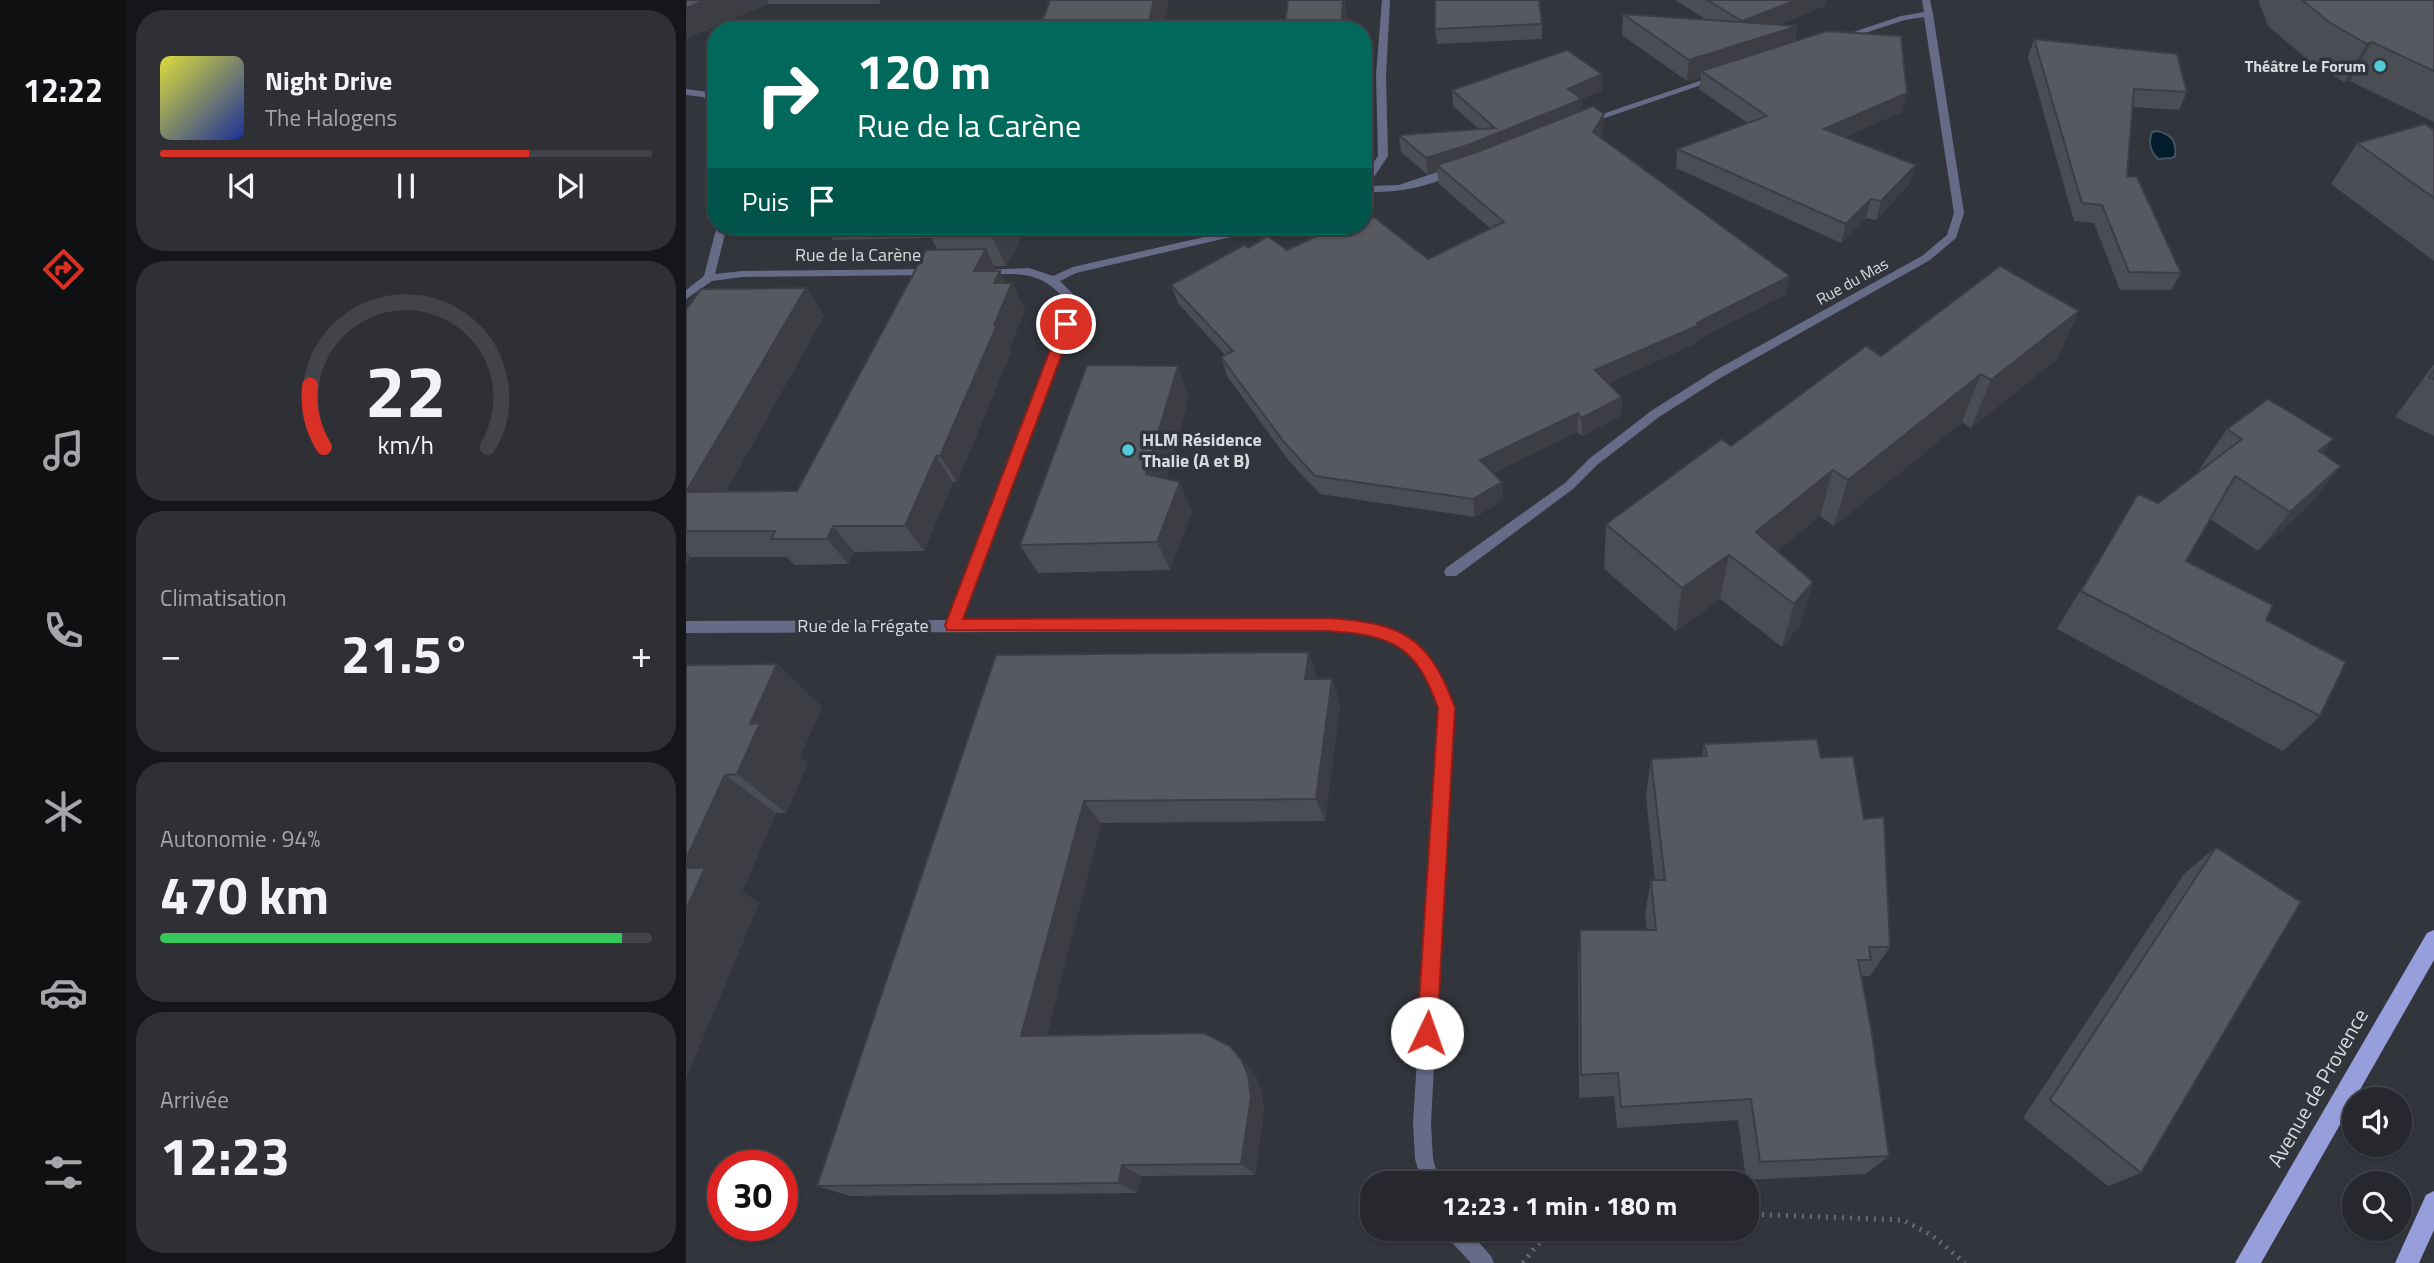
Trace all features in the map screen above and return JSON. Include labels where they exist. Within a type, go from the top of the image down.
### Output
[{"type":"main road","name":"Avenue de Provence","points":[[2247,1263],[2434,940]]},
{"type":"main road","points":[[2407,1263],[2434,1203]]},
{"type":"street","points":[[1372,176],[1383,156],[1381,75],[1386,0]]},
{"type":"street","name":"Rue du Mas","points":[[1451,572],[1569,486],[1593,462],[1655,414],[1718,374],[1926,258],[1952,236],[1959,213],[1926,0]]},
{"type":"street","points":[[1825,43],[1904,18],[1929,14]]},
{"type":"street","points":[[1577,124],[1734,73]]},
{"type":"street","points":[[686,92],[707,95]]},
{"type":"street","points":[[1372,189],[1378,191],[1414,185],[1464,166]]},
{"type":"street","points":[[686,295],[709,278],[720,235]]},
{"type":"street","points":[[1055,279],[1073,270],[1228,235]]},
{"type":"street","points":[[953,625],[1066,324],[1068,295],[1055,279],[1037,271],[970,272]]},
{"type":"street","name":"Rue de la Carène","points":[[709,278],[742,274],[943,272]]},
{"type":"street","name":"Rue de la Frégate","points":[[686,627],[1293,624],[1368,627],[1390,634],[1424,659],[1437,681],[1446,708],[1422,1123],[1424,1159],[1428,1171]]},
{"type":"street","points":[[1464,1241],[1484,1263]]},
{"type":"path","points":[[1759,1214],[1903,1220],[1933,1236],[1965,1263]]},
{"type":"path","points":[[1523,1263],[1542,1241]]},
{"type":"water","points":[[2152,132],[2166,134],[2174,142],[2175,156],[2172,158],[2158,159],[2153,153],[2150,147],[2151,136]]},
{"type":"building","points":[[686,0],[705,0],[686,8]]},
{"type":"building","points":[[1050,0],[1154,0],[1149,21],[1042,21]]},
{"type":"building","points":[[1288,0],[1343,0],[1342,21],[1285,21]]},
{"type":"building","points":[[1435,0],[1539,0],[1542,24],[1435,29]]},
{"type":"building","points":[[1707,0],[1797,0],[1742,21]]},
{"type":"building","points":[[2302,0],[2434,0],[2434,71],[2372,42],[2367,44],[2329,22]]},
{"type":"building","points":[[1623,14],[1798,26],[1689,60]]},
{"type":"building","points":[[1827,31],[1901,36],[1907,93],[1824,129],[1916,165],[1881,201],[1871,199],[1846,224],[1677,149],[1767,116],[1701,71]]},
{"type":"building","points":[[2034,39],[2177,54],[2187,92],[2134,89],[2127,176],[2137,177],[2181,273],[2129,272],[2102,205],[2082,203]]},
{"type":"building","points":[[1567,50],[1602,74],[1568,89],[1582,99],[1471,144],[1426,158],[1399,135],[1495,128],[1452,90]]},
{"type":"building","points":[[1593,106],[1604,114],[1593,132],[1790,276],[1697,323],[1699,325],[1595,370],[1622,397],[1582,418],[1578,413],[1480,460],[1502,482],[1473,499],[1315,476],[1284,442],[1221,357],[1233,351],[1171,285],[1244,245],[1248,248],[1268,236],[1287,250],[1320,235],[1372,235],[1374,217],[1428,259],[1504,222],[1437,165]]},
{"type":"building","points":[[2425,124],[2434,130],[2434,198],[2357,143]]},
{"type":"building","points":[[986,249],[974,271],[1000,271],[994,283],[1012,283],[994,325],[997,325],[940,456],[936,456],[905,526],[833,526],[827,539],[771,539],[775,531],[686,531],[686,492],[797,491],[926,250]]},
{"type":"building","points":[[2000,266],[2079,311],[1991,380],[1981,374],[1848,480],[1833,470],[1756,532],[1813,582],[1794,604],[1729,555],[1682,588],[1606,524],[1722,439],[1731,446],[1866,346],[1881,356]]},
{"type":"building","points":[[806,288],[686,492],[686,310],[701,289]]},
{"type":"building","name":"HLM Résidence Thalie (A et B)","points":[[1087,365],[1178,366],[1146,474],[1180,482],[1157,542],[1020,545]]},
{"type":"building","points":[[2268,399],[2334,439],[2319,451],[2341,466],[2290,512],[2235,476],[2186,561],[2273,605],[2266,620],[2346,662],[2320,716],[2081,591],[2138,494],[2158,503],[2242,439],[2227,429]]},
{"type":"building","points":[[1309,652],[1305,679],[1332,679],[1316,799],[1084,801],[1021,1036],[1204,1033],[1230,1046],[1242,1061],[1248,1075],[1251,1097],[1241,1164],[1122,1165],[1119,1183],[817,1186],[996,655]]},
{"type":"building","points":[[777,664],[750,724],[760,723],[737,774],[725,775],[686,859],[686,665]]},
{"type":"building","points":[[1817,739],[1821,758],[1853,756],[1864,819],[1884,817],[1890,947],[1869,947],[1871,960],[1858,960],[1871,1027],[1889,1156],[1760,1162],[1751,1099],[1621,1107],[1618,1073],[1581,1075],[1580,930],[1656,930],[1651,880],[1665,880],[1651,759],[1707,756],[1704,744]]},
{"type":"building","points":[[2216,847],[2301,902],[2141,1173],[2050,1100]]},
{"type":"building","points":[[686,868],[705,868],[686,910]]},
{"type":"place","name":"Théâtre Le Forum","points":[[2380,66]]},
{"type":"place","name":"HLM Résidence Thalie (A et B)","points":[[1128,450]]},
{"type":"route","points":[[1066,324],[953,625],[1368,627],[1390,634],[1424,659],[1437,681],[1446,708],[1427,1033]]}]
